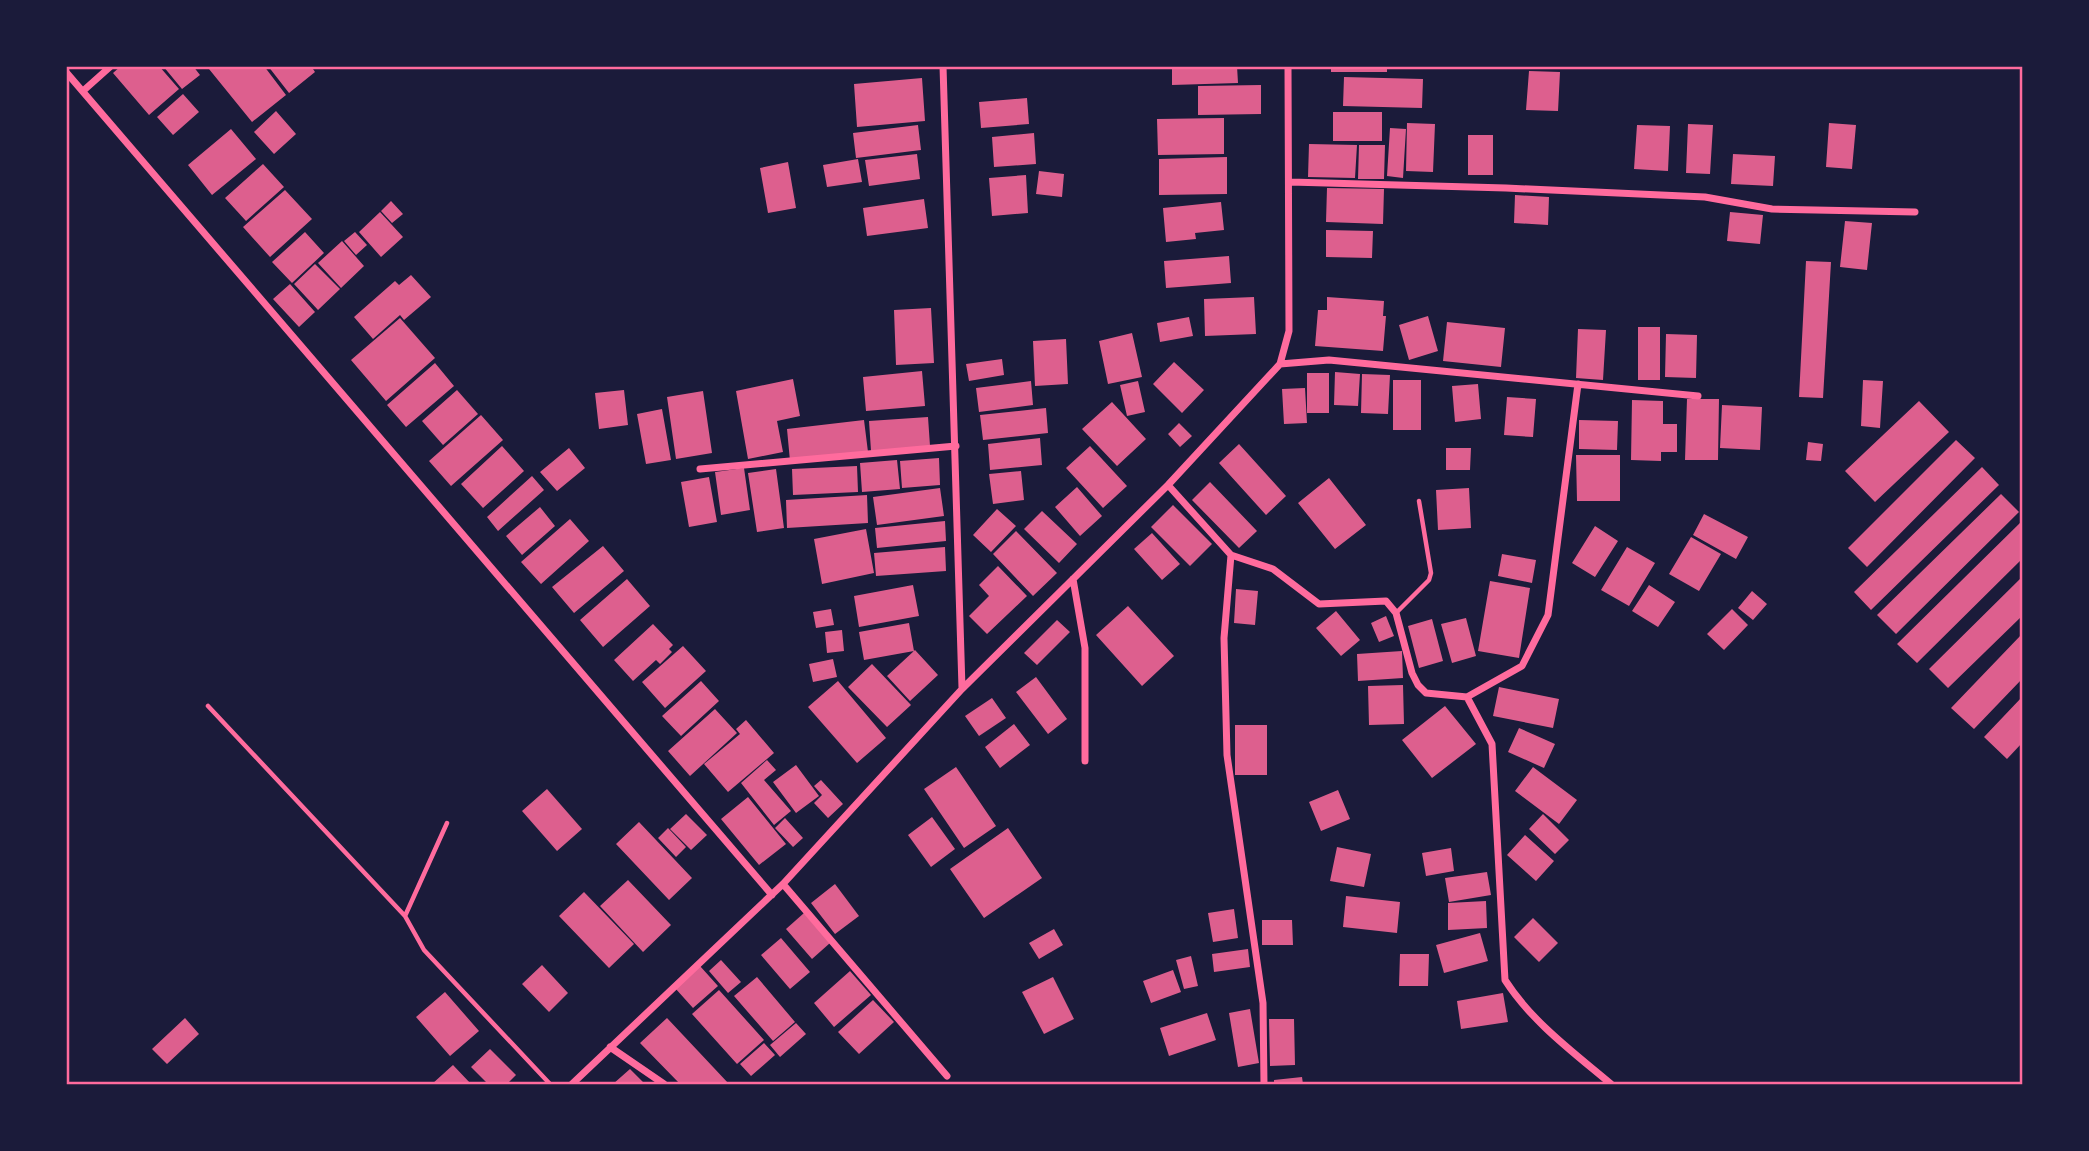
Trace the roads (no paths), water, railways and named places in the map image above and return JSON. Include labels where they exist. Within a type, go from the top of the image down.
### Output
[{"type":"street","points":[[83,91],[111,66]]},
{"type":"street","points":[[943,66],[962,689]]},
{"type":"street","points":[[572,1084],[783,884],[962,689],[1168,485],[1280,364],[1289,331],[1288,66]]},
{"type":"street","points":[[66,72],[772,895]]},
{"type":"street","points":[[1290,182],[1493,187],[1705,197],[1772,209],[1915,212]]},
{"type":"street","points":[[1280,364],[1329,360],[1698,396]]},
{"type":"street","points":[[1168,485],[1231,555],[1273,569],[1318,604],[1386,601],[1396,613],[1412,673],[1418,685],[1426,693],[1467,697],[1522,666],[1548,615],[1578,384]]},
{"type":"street","points":[[700,469],[956,446]]},
{"type":"street","points":[[1231,555],[1224,638],[1227,755],[1264,1003],[1264,1084]]},
{"type":"street","points":[[1073,579],[1085,648],[1085,761]]},
{"type":"street","points":[[1467,697],[1492,744],[1505,981],[1519,1003],[1611,1084]]},
{"type":"street","points":[[783,884],[947,1076]]},
{"type":"street","points":[[610,1047],[664,1084]]},
{"type":"lane","points":[[1396,613],[1429,580],[1432,573],[1419,501]]},
{"type":"lane","points":[[208,706],[405,916],[424,950],[550,1084]]},
{"type":"lane","points":[[405,916],[447,823]]}]
